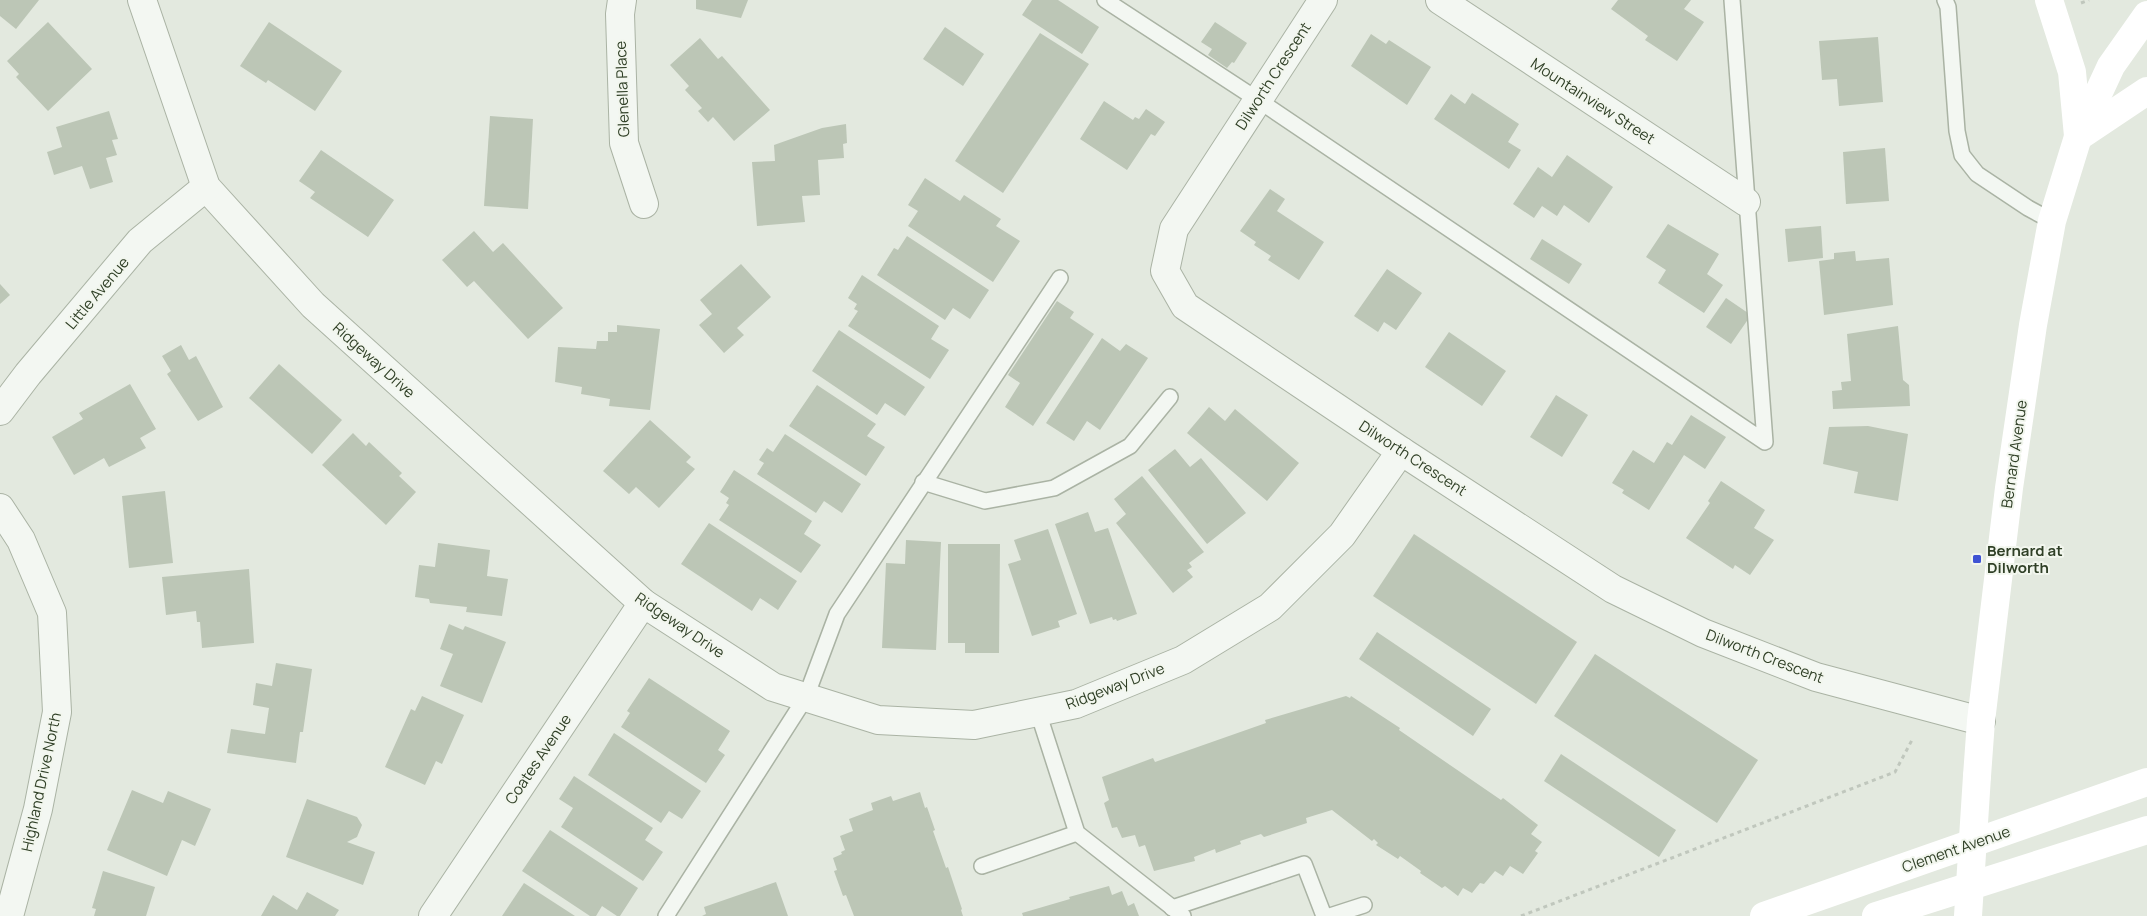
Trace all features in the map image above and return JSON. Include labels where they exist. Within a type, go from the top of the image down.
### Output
[{"type":"main road","points":[[2049,0],[2072,72],[2078,137],[2147,91]]},
{"type":"main road","name":"Bernard Avenue","points":[[1968,916],[1981,721],[2009,488],[2033,325],[2052,221],[2078,137],[2111,66],[2147,15]]},
{"type":"main road","name":"Clement Avenue","points":[[1764,916],[2147,782]]},
{"type":"main road","points":[[1876,916],[2147,830]]},
{"type":"street","name":"Ridgeway Drive","points":[[142,0],[206,187],[313,305],[643,603],[773,687],[878,720],[974,725],[1076,704],[1183,660],[1270,607],[1342,535],[1401,451]]},
{"type":"street","name":"Glenella Place","points":[[622,0],[620,14],[624,143],[644,204]]},
{"type":"street","name":"Dilworth Crescent","points":[[1323,0],[1174,229],[1164,271],[1185,306],[1401,451],[1613,589],[1703,633],[1816,677],[1981,721]]},
{"type":"street","name":"Mountainview Street","points":[[1440,0],[1746,202]]},
{"type":"street","name":"Little Avenue","points":[[0,411],[28,374],[140,241],[206,187]]},
{"type":"street","name":"Highland Drive North","points":[[0,508],[21,540],[52,612],[57,712],[38,809],[9,916]]},
{"type":"street","name":"Coates Avenue","points":[[433,916],[643,603]]},
{"type":"lane","points":[[1105,0],[1258,100],[1765,442],[1732,0]]},
{"type":"lane","points":[[1945,0],[1948,7],[1957,131],[1962,155],[1977,174],[2028,208],[2052,221]]},
{"type":"lane","points":[[666,916],[806,697],[837,614],[1060,278]]},
{"type":"lane","points":[[923,482],[985,501],[1054,488],[1130,446],[1170,397]]},
{"type":"lane","points":[[1038,712],[1077,833],[1177,912],[1304,864],[1324,916]]},
{"type":"lane","points":[[982,866],[1077,833]]},
{"type":"lane","points":[[1330,916],[1364,905]]},
{"type":"path","points":[[1521,916],[1895,772],[1912,740]]},
{"type":"building","points":[[0,0],[39,0],[16,29],[0,16]]},
{"type":"building","points":[[696,0],[748,0],[741,18],[696,9]]},
{"type":"building","points":[[1032,0],[1058,0],[1099,27],[1082,54],[1022,15]]},
{"type":"building","points":[[1618,0],[1691,0],[1684,9],[1704,22],[1677,61],[1645,40],[1648,36],[1611,9]]},
{"type":"building","points":[[48,22],[92,69],[48,111],[16,77],[19,74],[7,61]]},
{"type":"building","points":[[269,22],[342,71],[315,111],[268,80],[266,83],[240,66]]},
{"type":"building","points":[[1215,22],[1247,43],[1234,63],[1232,62],[1227,68],[1208,55],[1212,49],[1201,42]]},
{"type":"building","points":[[945,27],[984,54],[963,86],[923,59]]},
{"type":"building","points":[[1040,33],[1089,64],[1003,193],[955,161]]},
{"type":"building","points":[[1371,34],[1386,44],[1389,40],[1431,67],[1407,105],[1351,66]]},
{"type":"building","points":[[1878,37],[1883,102],[1839,106],[1837,79],[1822,80],[1819,41]]},
{"type":"building","points":[[700,38],[718,59],[722,56],[770,110],[734,141],[713,117],[708,122],[698,111],[702,108],[685,90],[689,86],[670,65]]},
{"type":"building","points":[[1472,93],[1519,124],[1508,142],[1521,150],[1509,169],[1434,119],[1451,94],[1465,104]]},
{"type":"building","points":[[1104,101],[1133,120],[1135,117],[1139,119],[1146,109],[1165,122],[1155,136],[1151,134],[1127,170],[1080,139]]},
{"type":"building","points":[[109,111],[118,139],[112,140],[117,155],[106,158],[113,182],[90,189],[82,166],[54,175],[47,152],[62,147],[56,127]]},
{"type":"building","points":[[490,116],[533,119],[528,209],[484,206]]},
{"type":"building","points":[[846,124],[847,143],[843,144],[844,158],[818,160],[820,195],[802,196],[805,222],[757,226],[752,162],[775,161],[774,145],[822,128]]},
{"type":"building","points":[[1885,148],[1889,201],[1846,204],[1843,152]]},
{"type":"building","points":[[321,150],[394,200],[368,237],[310,198],[315,192],[299,181]]},
{"type":"building","points":[[1567,155],[1613,187],[1589,223],[1564,205],[1557,216],[1542,206],[1534,218],[1513,204],[1538,167],[1552,177]]},
{"type":"building","points":[[925,178],[960,201],[964,195],[1001,219],[996,226],[1020,241],[993,282],[908,226],[918,211],[908,205]]},
{"type":"building","points":[[1270,189],[1285,199],[1277,211],[1324,242],[1299,280],[1268,260],[1271,256],[1254,245],[1256,242],[1240,231]]},
{"type":"building","points":[[1668,224],[1719,254],[1707,274],[1723,285],[1704,313],[1658,283],[1666,270],[1646,257]]},
{"type":"building","points":[[1821,226],[1823,258],[1788,262],[1785,229]]},
{"type":"building","points":[[474,231],[493,252],[503,243],[563,308],[528,339],[474,281],[467,287],[442,260]]},
{"type":"building","points":[[907,236],[989,290],[970,319],[953,308],[945,320],[877,275],[894,248],[898,250]]},
{"type":"building","points":[[1542,239],[1582,264],[1569,284],[1530,259]]},
{"type":"building","points":[[1855,251],[1856,261],[1889,258],[1893,305],[1824,315],[1819,261],[1834,259],[1834,253]]},
{"type":"building","points":[[741,264],[771,297],[737,328],[744,335],[724,353],[699,325],[712,314],[700,300]]},
{"type":"building","points":[[1387,269],[1422,293],[1396,330],[1384,322],[1378,332],[1354,316]]},
{"type":"building","points":[[862,275],[939,326],[931,339],[949,350],[930,379],[848,326],[858,311],[854,309],[857,304],[848,298]]},
{"type":"building","points":[[0,284],[10,295],[0,304]]},
{"type":"building","points":[[1726,298],[1751,315],[1731,344],[1706,327]]},
{"type":"building","points":[[1057,301],[1074,312],[1070,318],[1094,334],[1033,426],[1005,407],[1020,383],[1008,375]]},
{"type":"building","points":[[617,325],[660,329],[650,410],[609,406],[610,399],[581,394],[582,387],[555,382],[558,347],[596,349],[597,341],[608,341],[608,332],[617,332]]},
{"type":"building","points":[[1898,326],[1903,380],[1909,385],[1910,406],[1833,409],[1832,391],[1842,390],[1841,382],[1851,381],[1847,334]]},
{"type":"building","points":[[839,330],[925,387],[905,416],[885,403],[877,415],[812,371]]},
{"type":"building","points":[[1449,332],[1506,371],[1482,406],[1425,367]]},
{"type":"building","points":[[1102,338],[1120,351],[1126,344],[1148,358],[1100,430],[1087,421],[1074,441],[1046,423]]},
{"type":"building","points":[[181,345],[189,360],[196,356],[223,407],[198,421],[167,374],[171,371],[162,356]]},
{"type":"building","points":[[279,364],[342,420],[312,454],[249,398]]},
{"type":"building","points":[[130,384],[156,429],[140,438],[146,448],[109,467],[104,458],[74,475],[52,437],[83,419],[79,413]]},
{"type":"building","points":[[817,385],[876,424],[867,436],[885,447],[866,476],[789,426]]},
{"type":"building","points":[[1556,395],[1588,415],[1562,457],[1530,437]]},
{"type":"building","points":[[1209,407],[1225,421],[1235,409],[1299,463],[1267,501],[1187,433]]},
{"type":"building","points":[[1691,415],[1726,437],[1705,469],[1684,455],[1649,510],[1622,493],[1624,490],[1612,483],[1633,450],[1654,463],[1667,442],[1672,445]]},
{"type":"building","points":[[650,420],[691,457],[686,462],[695,469],[659,508],[636,487],[629,494],[603,471]]},
{"type":"building","points":[[1868,426],[1908,434],[1898,501],[1854,493],[1858,472],[1823,464],[1829,427]]},
{"type":"building","points":[[353,433],[366,446],[369,442],[402,473],[399,476],[416,492],[386,525],[322,465]]},
{"type":"building","points":[[785,434],[861,484],[842,513],[824,501],[816,513],[757,474],[764,463],[759,460],[767,448],[773,452]]},
{"type":"building","points":[[1175,449],[1190,467],[1201,458],[1246,513],[1207,544],[1148,470]]},
{"type":"building","points":[[734,470],[812,521],[804,534],[821,545],[801,573],[719,520],[729,505],[726,503],[729,498],[720,492]]},
{"type":"building","points":[[1142,476],[1204,552],[1189,563],[1192,567],[1187,570],[1193,577],[1173,593],[1116,523],[1126,514],[1114,499]]},
{"type":"building","points":[[1721,481],[1765,510],[1754,528],[1774,540],[1750,575],[1735,565],[1733,569],[1686,538],[1710,503],[1708,501]]},
{"type":"building","points":[[165,491],[173,563],[129,568],[122,496]]},
{"type":"building","points":[[1088,512],[1095,532],[1108,528],[1137,614],[1117,621],[1116,619],[1113,620],[1112,617],[1090,624],[1055,524]]},
{"type":"building","points":[[709,523],[797,581],[778,610],[760,598],[752,611],[681,564]]},
{"type":"building","points":[[1048,529],[1077,614],[1058,621],[1060,627],[1032,636],[1008,564],[1021,560],[1014,540]]},
{"type":"building","points":[[1414,534],[1577,642],[1536,704],[1373,596]]},
{"type":"building","points":[[906,540],[941,542],[936,650],[882,648],[886,563],[905,564]]},
{"type":"building","points":[[438,543],[490,550],[487,576],[508,579],[502,616],[466,612],[467,607],[430,603],[429,599],[415,597],[419,565],[435,567]]},
{"type":"building","points":[[948,544],[1000,544],[999,653],[965,653],[965,643],[948,643]]},
{"type":"building","points":[[249,569],[254,643],[202,648],[200,622],[197,622],[196,611],[166,615],[162,577]]},
{"type":"building","points":[[449,624],[463,630],[465,626],[506,642],[482,703],[440,686],[453,654],[440,649]]},
{"type":"building","points":[[1377,632],[1491,709],[1473,736],[1359,659]]},
{"type":"building","points":[[1595,654],[1758,760],[1717,823],[1554,716]]},
{"type":"building","points":[[276,663],[312,669],[303,732],[300,732],[296,763],[227,753],[231,729],[265,734],[269,708],[253,705],[256,683],[272,686]]},
{"type":"building","points":[[649,678],[730,731],[718,750],[725,755],[706,783],[621,727],[630,713],[627,711]]},
{"type":"building","points":[[422,696],[464,715],[442,764],[436,761],[425,785],[385,767],[411,709],[415,711]]},
{"type":"building","points":[[1346,696],[1350,698],[1351,696],[1400,728],[1399,730],[1501,800],[1503,798],[1538,825],[1531,834],[1542,842],[1535,851],[1538,853],[1523,874],[1510,866],[1503,876],[1495,871],[1484,884],[1480,883],[1472,893],[1463,888],[1458,896],[1445,886],[1442,888],[1420,873],[1421,871],[1400,856],[1398,859],[1376,845],[1378,843],[1374,839],[1372,841],[1332,810],[1306,818],[1307,823],[1264,837],[1261,834],[1240,841],[1241,844],[1216,853],[1215,849],[1194,857],[1195,861],[1154,871],[1145,845],[1139,847],[1135,835],[1122,838],[1117,827],[1112,828],[1104,803],[1109,800],[1102,777],[1153,758],[1155,762],[1266,723],[1265,720]]},
{"type":"building","points":[[614,733],[701,791],[682,819],[669,811],[661,823],[588,775]]},
{"type":"building","points":[[1561,754],[1676,830],[1659,857],[1544,781]]},
{"type":"building","points":[[574,776],[653,828],[645,840],[663,852],[643,881],[561,827],[573,808],[559,799]]},
{"type":"building","points":[[132,790],[163,803],[168,791],[211,809],[195,846],[182,840],[167,876],[107,850]]},
{"type":"building","points":[[920,792],[935,830],[933,831],[946,868],[948,867],[963,916],[854,916],[846,895],[843,896],[834,871],[837,870],[833,858],[842,854],[841,852],[845,850],[840,836],[853,831],[849,819],[873,810],[871,803],[891,796],[893,801]]},
{"type":"building","points":[[307,799],[357,817],[362,825],[357,837],[347,842],[375,852],[363,885],[286,857]]},
{"type":"building","points":[[550,830],[638,888],[620,916],[602,906],[596,916],[590,916],[522,871]]},
{"type":"building","points":[[103,871],[155,887],[146,916],[94,916],[96,909],[92,908]]},
{"type":"building","points":[[776,882],[788,916],[702,916],[706,914],[704,907]]},
{"type":"building","points":[[524,883],[575,916],[502,916]]},
{"type":"building","points":[[1109,886],[1112,895],[1122,891],[1128,906],[1134,903],[1139,916],[1023,916],[1022,913],[1070,899],[1069,897]]},
{"type":"building","points":[[307,892],[339,910],[335,916],[261,916],[273,895],[297,910]]},
{"type":"place","name":"Bernard at Dilworth","points":[[1977,559]]}]
